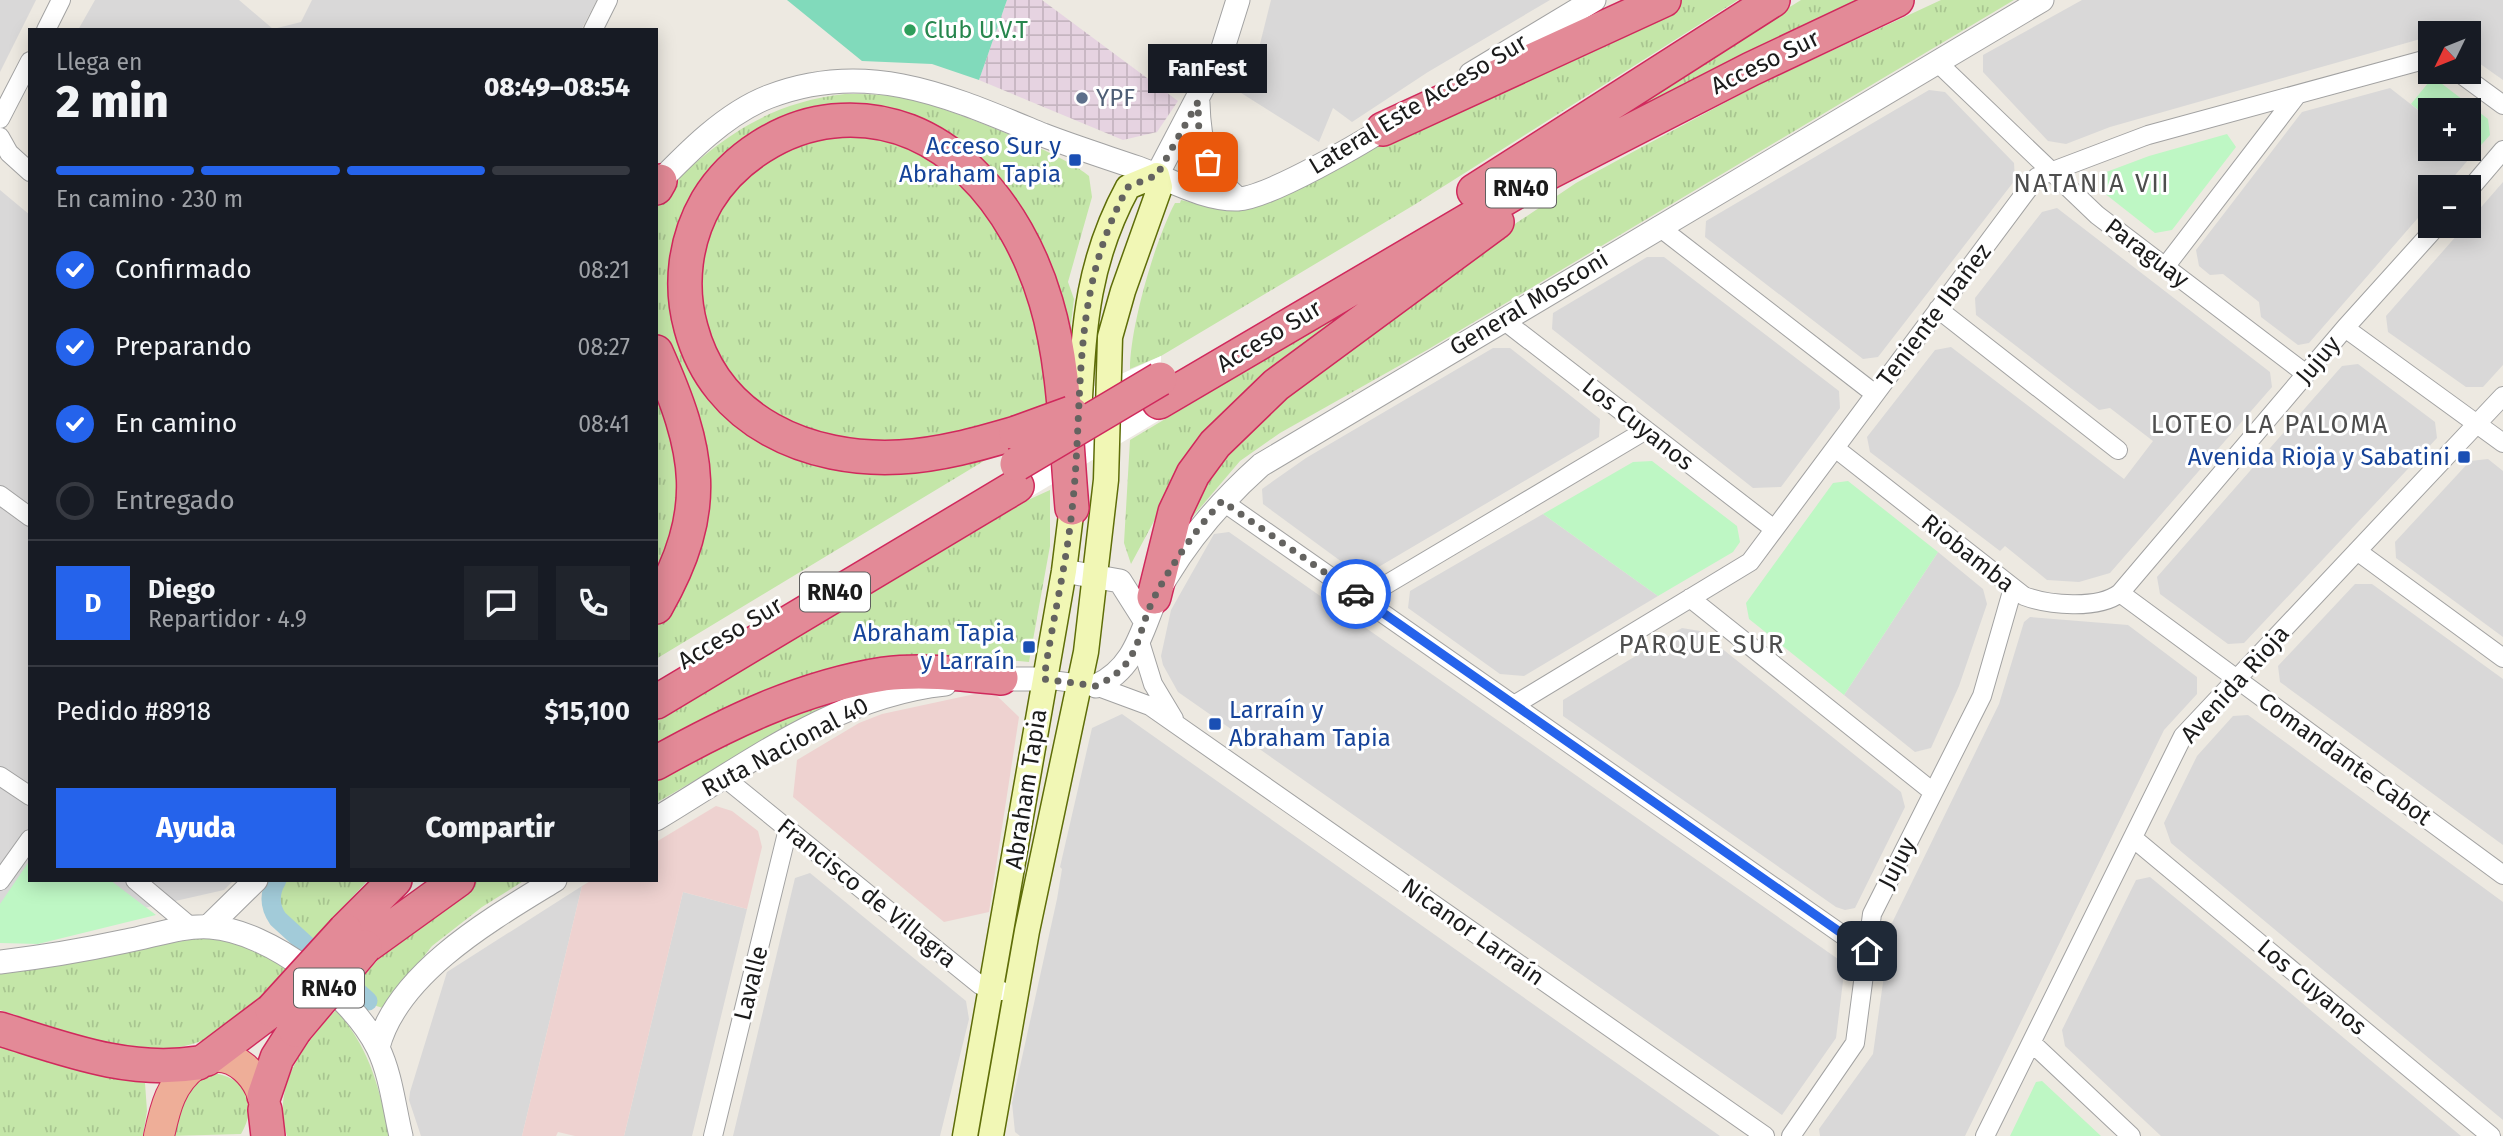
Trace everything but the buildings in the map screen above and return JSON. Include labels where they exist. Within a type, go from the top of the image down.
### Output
[{"type":"highway","points":[[1383,129],[1664,0]]},
{"type":"highway","name":"Acceso Sur","points":[[1154,390],[1773,0]]},
{"type":"highway","name":"Acceso Sur","points":[[658,678],[1017,461],[1154,390],[1625,133],[1782,54],[1898,0]]},
{"type":"highway","points":[[1072,508],[1058,371],[1046,302],[1030,260],[1008,218],[968,168],[950,152],[915,132],[881,122],[823,122],[787,133],[755,150],[728,174],[708,201],[692,235],[685,295],[694,339],[725,394],[751,420],[802,445],[827,452],[883,457],[944,452],[1017,461],[1154,390]]},
{"type":"highway","points":[[1147,620],[1166,540],[1183,492],[1205,457],[1229,429],[1276,385],[1325,348],[1625,133]]},
{"type":"highway","points":[[658,359],[667,393],[694,462],[694,500],[684,548],[658,603]]},
{"type":"highway","name":"Acceso Sur","points":[[658,701],[1017,461]]},
{"type":"highway","points":[[658,762],[746,715],[843,683],[886,674],[961,674],[1001,678]]},
{"type":"highway","name":"RN40","points":[[159,1136],[168,1099],[180,1080],[202,1061],[284,1020],[355,939],[394,882]]},
{"type":"highway","name":"RN40","points":[[355,939],[426,882]]},
{"type":"highway","points":[[355,939],[455,882]]},
{"type":"highway","name":"RN40","points":[[263,1119],[284,1020]]},
{"type":"highway","points":[[0,1029],[115,1062],[153,1066],[202,1061]]},
{"type":"highway","name":"RN40","points":[[202,1061],[228,1059],[240,1064],[251,1074],[263,1119]]},
{"type":"main road","points":[[1110,337],[1110,282],[1133,202],[1128,187],[1157,175]]},
{"type":"main road","name":"Abraham Tapia","points":[[990,1136],[1016,994],[1088,684],[1095,574],[1107,480],[1110,337],[1122,291],[1160,187],[1157,175]]},
{"type":"main road","name":"Abraham Tapia","points":[[965,1136],[1064,571],[1072,508],[1080,347],[1090,284],[1099,253],[1128,187]]},
{"type":"street","points":[[47,28],[61,0]]},
{"type":"street","points":[[594,28],[608,0]]},
{"type":"street","name":"Abraham Tapia","points":[[1157,175],[1198,102],[1222,51],[1238,0]]},
{"type":"street","name":"Lateral Este Acceso Sur","points":[[658,184],[711,134],[747,108],[787,91],[839,81],[873,80],[928,89],[1199,191],[1238,199],[1264,194],[1383,129],[1594,0]]},
{"type":"street","name":"General Mosconi","points":[[1088,684],[1123,667],[1193,536],[1222,501],[1281,452],[2042,0]]},
{"type":"street","name":"Paraguay","points":[[1937,62],[2097,215],[2306,374]]},
{"type":"street","name":"Teniente Ibañez","points":[[1514,705],[1750,562],[2037,177],[2148,135],[2418,62]]},
{"type":"street","points":[[0,119],[28,65]]},
{"type":"street","points":[[2474,84],[2503,106]]},
{"type":"street","points":[[2165,267],[2297,95]]},
{"type":"street","points":[[1198,102],[1199,136],[1208,162],[1224,188],[1238,199]]},
{"type":"street","points":[[0,136],[4,153],[28,171]]},
{"type":"street","points":[[2481,176],[2503,150]]},
{"type":"street","points":[[1108,158],[1128,187]]},
{"type":"street","points":[[1658,226],[1875,394]]},
{"type":"street","name":"Jujuy","points":[[2120,593],[2345,328],[2426,238]]},
{"type":"street","points":[[1938,309],[2118,450]]},
{"type":"street","name":"Los Cuyanos","points":[[1502,319],[1774,530]]},
{"type":"street","points":[[2345,328],[2503,443]]},
{"type":"street","name":"Avenida Rioja","points":[[1985,1136],[2183,736],[2503,396]]},
{"type":"street","points":[[1362,599],[1646,430]]},
{"type":"street","name":"Riobamba","points":[[1835,448],[2028,598],[2059,602],[2106,600],[2120,593]]},
{"type":"street","points":[[0,495],[28,516]]},
{"type":"street","points":[[1222,501],[1867,951]]},
{"type":"street","points":[[2357,551],[2503,658]]},
{"type":"street","name":"Nicanor Larraín","points":[[1064,571],[1095,574],[1120,581],[1128,589],[1147,620],[1153,684],[1180,727]]},
{"type":"street","name":"Jujuy","points":[[1791,1136],[1855,1043],[1872,914],[1982,696],[2013,588]]},
{"type":"street","name":"Comandante Cabot","points":[[2120,593],[2503,875]]},
{"type":"street","points":[[1690,598],[1933,792]]},
{"type":"street","name":"Ruta Nacional 40","points":[[658,818],[817,724],[867,701],[933,685],[1001,678],[1044,679]]},
{"type":"street","name":"Nicanor Larraín","points":[[1044,679],[1088,684],[1137,699],[1765,1136]]},
{"type":"street","points":[[0,776],[28,795]]},
{"type":"street","name":"Francisco de Villagra","points":[[725,778],[979,985],[1016,994]]},
{"type":"street","name":"Lavalle","points":[[713,1136],[788,829]]},
{"type":"street","name":"Los Cuyanos","points":[[2133,838],[2491,1136]]},
{"type":"street","points":[[0,881],[28,842]]},
{"type":"street","points":[[138,882],[200,927]]},
{"type":"street","points":[[200,927],[254,882]]},
{"type":"street","points":[[378,1047],[387,1023],[442,957],[459,941],[552,882]]},
{"type":"street","points":[[0,962],[200,927],[248,936],[294,960],[336,996],[378,1047],[401,1136]]},
{"type":"street","points":[[2032,1043],[2131,1136]]},
{"type":"shaded area","points":[[0,0],[36,0],[0,72]]},
{"type":"shaded area","points":[[95,0],[239,0],[272,28],[79,28]]},
{"type":"shaded area","points":[[312,0],[597,0],[582,28],[277,28],[301,22]]},
{"type":"shaded area","points":[[1007,0],[1042,0],[1178,101],[1157,132],[1123,140],[979,80]]},
{"type":"shaded area","points":[[1271,0],[1550,0],[1428,72],[1352,122],[1333,108],[1319,142],[1238,91],[1259,48]]},
{"type":"shaded area","points":[[2082,0],[2503,0],[2503,80],[2482,65],[2482,21],[2418,21],[2418,40],[2110,127],[2066,144],[2048,141],[1983,72],[1983,55]]},
{"type":"shaded area","points":[[2390,88],[2418,110],[2418,161],[2467,161],[2455,175],[2418,175],[2418,218],[2309,343],[2298,345],[2261,317],[2259,302],[2223,274],[2210,275],[2199,266],[2196,250],[2302,112]]},
{"type":"shaded area","points":[[1929,90],[1945,92],[2014,163],[2015,180],[1878,357],[1863,359],[1705,237],[1706,221]]},
{"type":"shaded area","points":[[2503,182],[2503,365],[2483,387],[2466,387],[2388,332],[2386,316],[2454,238],[2481,238],[2481,207]]},
{"type":"shaded area","points":[[0,190],[28,213],[28,882],[232,882],[224,890],[51,929],[0,931]]},
{"type":"shaded area","points":[[2057,208],[2270,372],[2272,387],[2110,573],[2079,582],[2047,580],[2005,546],[2000,551],[1870,452],[1867,437],[1935,350],[1951,347],[2124,479],[2153,441],[2110,408],[2099,410],[1976,315],[1975,298],[2042,212]]},
{"type":"shaded area","points":[[1647,257],[1664,257],[1839,391],[1840,408],[1781,487],[1753,488],[1552,329],[1553,313]]},
{"type":"shaded area","points":[[1493,348],[1510,348],[1600,419],[1599,437],[1370,572],[1357,573],[1263,504],[1262,489],[1306,458]]},
{"type":"shaded area","points":[[2358,364],[2435,422],[2437,438],[2244,643],[2228,644],[2160,594],[2157,577],[2342,366]]},
{"type":"shaded area","points":[[2488,459],[2503,471],[2503,637],[2396,558],[2395,542],[2470,461]]},
{"type":"shaded area","points":[[1543,514],[1658,596],[1524,676],[1500,674],[1408,608],[1410,591]]},
{"type":"shaded area","points":[[1229,532],[1838,959],[1844,973],[1836,1038],[1782,1115],[1178,692],[1161,656],[1171,610],[1214,534]]},
{"type":"shaded area","points":[[1938,552],[1983,589],[1987,604],[1959,686],[1931,748],[1915,752],[1844,695]]},
{"type":"shaded area","points":[[2355,584],[2372,584],[2503,679],[2503,845],[2280,682],[2278,666]]},
{"type":"shaded area","points":[[2030,617],[2128,625],[2197,677],[2197,694],[2164,730],[1965,1136],[1820,1136],[1819,1129],[1873,1054],[1891,925],[1999,704],[2024,622]]},
{"type":"shaded area","points":[[1682,628],[1700,631],[1901,792],[1905,807],[1855,908],[1845,910],[1836,907],[1563,716],[1563,700]]},
{"type":"shaded area","points":[[984,692],[994,693],[1019,717],[989,912],[944,922],[793,797],[797,760],[859,723],[882,714]]},
{"type":"shaded area","points":[[1122,714],[1720,1136],[1020,1136],[1015,1132],[1012,1103],[1057,899],[1062,869],[1060,867],[1092,728]]},
{"type":"shaded area","points":[[2248,715],[2503,902],[2503,1120],[2171,843],[2164,823],[2197,756],[2233,716]]},
{"type":"shaded area","points":[[716,806],[732,811],[758,831],[762,847],[747,909],[683,892],[624,1136],[575,1136],[558,1132],[556,1136],[522,1136],[582,886],[589,882],[658,882],[658,841]]},
{"type":"shaded area","points":[[810,873],[966,1001],[969,1019],[940,1136],[733,1136],[795,878]]},
{"type":"shaded area","points":[[2150,877],[2461,1136],[2161,1136],[2065,1046],[2062,1030],[2136,880]]},
{"type":"shaded area","points":[[582,886],[522,1136],[421,1136],[409,1100],[410,1092],[447,972]]},
{"type":"shaded area","points":[[683,892],[747,909],[692,1136],[624,1136]]},
{"type":"green space","name":"Club U.V.T","points":[[787,0],[1007,0],[979,80],[932,64],[862,61]]},
{"type":"green space","points":[[1682,0],[1738,0],[1414,205],[1161,356],[1130,369],[1134,331],[1145,284],[1175,203],[1180,203],[1181,200],[1210,207],[1347,159],[1601,33]]},
{"type":"green space","points":[[1801,0],[1859,0],[1667,98],[1590,131]]},
{"type":"green space","points":[[1941,0],[2014,0],[1427,350],[1280,433],[1240,461],[1183,528],[1228,442],[1500,234],[1576,183],[1760,84]]},
{"type":"green space","points":[[2427,84],[2442,84],[2460,98],[2418,98],[2418,110],[2411,104]]},
{"type":"green space","points":[[845,94],[875,94],[922,102],[1029,143],[1089,176],[1092,197],[1068,282],[1074,299],[1068,347],[1046,282],[909,123],[745,149],[678,294],[770,438],[1012,444],[658,658],[658,619],[692,551],[658,349],[658,197],[698,160],[742,129],[764,116],[816,99]]},
{"type":"green space","points":[[2481,114],[2488,119],[2490,135],[2481,145]]},
{"type":"green space","points":[[878,130],[959,169],[1026,268],[1053,403],[954,437],[867,444],[779,424],[714,358],[695,279],[720,199],[782,146]]},
{"type":"green space","points":[[2227,134],[2236,147],[2172,230],[2155,233],[2099,189],[2101,174],[2149,156]]},
{"type":"green space","points":[[1423,265],[1161,508],[1131,564],[1124,543],[1130,440]]},
{"type":"green space","points":[[658,396],[686,469],[658,582]]},
{"type":"green space","points":[[1652,461],[1737,526],[1740,542],[1733,552],[1658,596],[1543,514],[1633,462]]},
{"type":"green space","points":[[1848,481],[1938,552],[1844,695],[1749,619],[1746,603],[1833,483]]},
{"type":"green space","points":[[1050,490],[1050,546],[1029,662],[973,657],[930,662],[658,753],[658,721],[1017,505]]},
{"type":"green space","points":[[846,697],[794,723],[658,802],[658,773],[720,738]]},
{"type":"green space","points":[[28,863],[28,882],[113,882],[156,915],[38,944],[0,943],[0,904]]},
{"type":"green space","points":[[279,882],[366,882],[308,945],[280,916],[274,899]]},
{"type":"green space","points":[[471,882],[522,882],[482,907],[432,946],[383,1008],[373,1005],[355,986],[397,938]]},
{"type":"green space","points":[[208,937],[234,940],[289,969],[250,1012],[230,1027],[208,1038],[185,1046],[133,1049],[89,1041],[0,1010],[0,970]]},
{"type":"green space","points":[[336,1010],[358,1040],[372,1069],[390,1136],[287,1136],[283,1100],[287,1083],[302,1052]]},
{"type":"green space","points":[[0,1044],[102,1074],[145,1083],[147,1111],[143,1136],[0,1136]]},
{"type":"green space","points":[[211,1073],[233,1080],[246,1093],[249,1112],[241,1134],[170,1136],[188,1086]]},
{"type":"green space","points":[[2042,1081],[2101,1136],[2010,1136],[2036,1082]]},
{"type":"pier","points":[[1161,356],[1158,421],[1017,505],[1017,421]]},
{"type":"waterway","points":[[276,882],[271,900],[278,919],[368,1001]]},
{"type":"way so far","points":[[1208,162],[1199,136],[1198,102],[1157,175],[1128,187],[1099,253],[1090,284],[1080,347],[1081,377],[1072,508],[1064,571],[1044,679],[1096,686],[1114,676],[1140,642],[1154,597],[1167,575],[1198,529],[1222,501],[1356,594]]},
{"type":"place","name":"Club U.V.T","points":[[910,30]]},
{"type":"place","name":"YPF","points":[[1082,98]]},
{"type":"place","name":"Acceso Sur y Abraham Tapia","points":[[1075,160]]},
{"type":"place","name":"FanFest","points":[[1208,162]]},
{"type":"place","name":"Avenida Rioja y Sabatini","points":[[2464,457]]},
{"type":"place","name":"Abraham Tapia y Larraín","points":[[1029,647]]},
{"type":"place","name":"Larraín y Abraham Tapia","points":[[1215,724]]},
{"type":"district","name":"NATANIA VII","points":[[2092,183]]},
{"type":"district","name":"LOTEO LA PALOMA","points":[[2270,424]]},
{"type":"district","name":"PARQUE SUR","points":[[1702,644]]},
{"type":"route","points":[[1356,594],[1867,951]]}]
